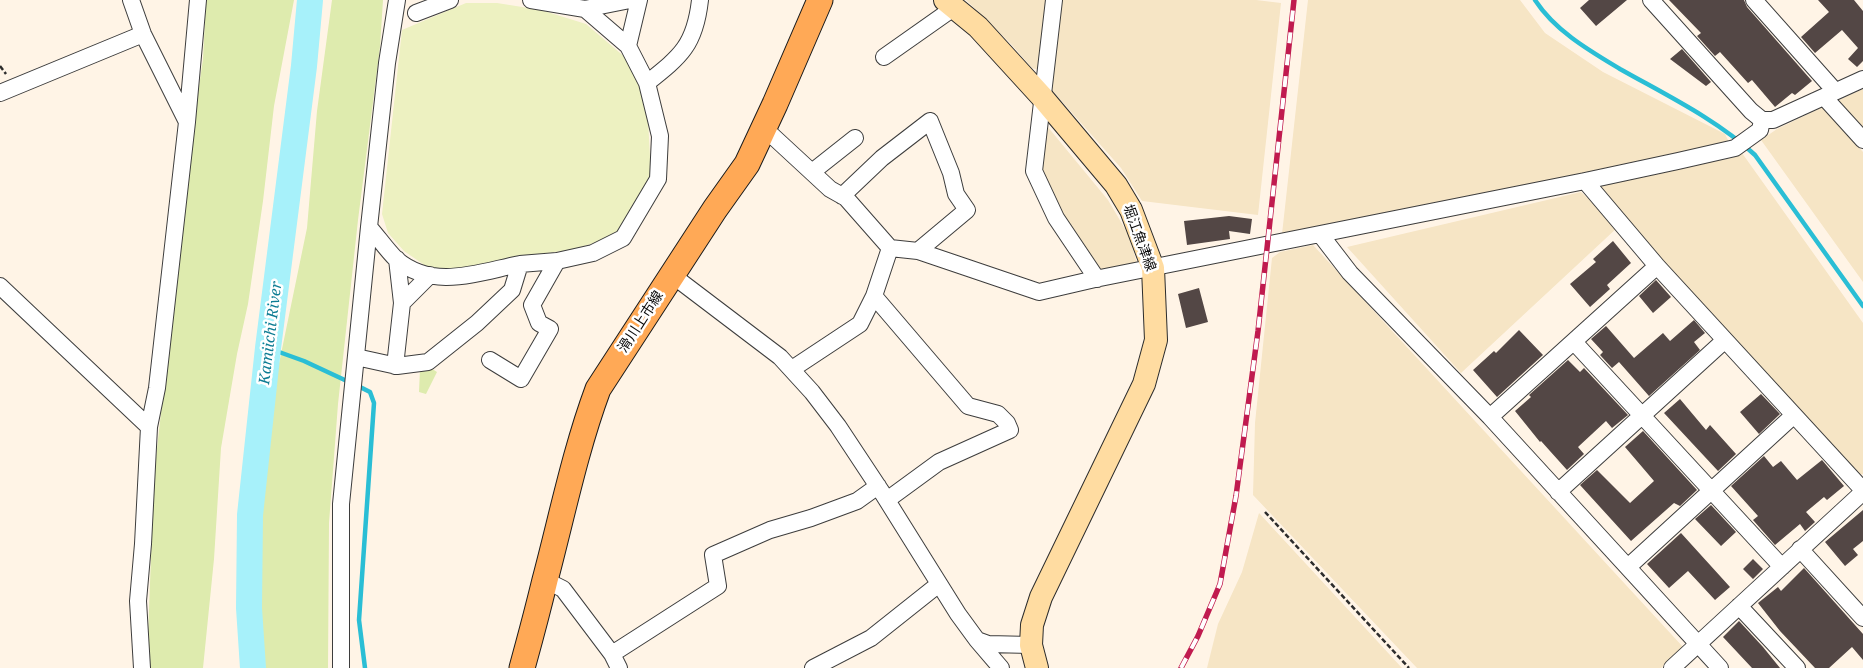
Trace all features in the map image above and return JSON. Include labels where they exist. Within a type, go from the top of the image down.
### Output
[{"type":"main road","name":"滑川上市線","points":[[522,668],[569,481],[586,420],[598,389],[747,164],[820,0]]},
{"type":"main road","name":"堀江魚津線","points":[[950,4],[978,27],[1042,97],[1116,185],[1131,210],[1153,268],[1156,340],[1144,384],[1041,598],[1032,625],[1031,644],[1037,668]]},
{"type":"street","points":[[131,0],[143,34],[187,122]]},
{"type":"street","points":[[142,668],[138,601],[149,426],[157,388],[187,122],[198,0]]},
{"type":"street","points":[[341,668],[341,504],[387,63],[397,0]]},
{"type":"street","points":[[416,13],[450,0]]},
{"type":"street","points":[[530,0],[585,9],[630,0]]},
{"type":"street","points":[[628,46],[639,0]]},
{"type":"street","points":[[647,82],[676,60],[690,42],[698,20],[700,0]]},
{"type":"street","points":[[1054,0],[1034,171],[1056,218],[1097,279]]},
{"type":"street","points":[[1651,0],[1751,111],[1762,120],[1772,120],[1863,78]]},
{"type":"street","points":[[1754,0],[1830,94],[1863,140]]},
{"type":"street","points":[[884,57],[950,4]]},
{"type":"street","points":[[369,227],[397,259],[420,274],[451,278],[520,264],[557,261],[593,253],[623,238],[658,179],[660,136],[647,82],[628,46],[585,9]]},
{"type":"street","points":[[0,93],[143,34]]},
{"type":"street","points":[[842,196],[882,158],[930,120],[951,173],[956,194],[967,210],[918,251]]},
{"type":"street","points":[[764,128],[830,189],[842,196],[890,248],[918,251],[1039,292],[1585,181],[1735,148],[1760,130],[1762,120]]},
{"type":"street","points":[[812,172],[855,138]]},
{"type":"street","points":[[1585,181],[1656,266],[1863,491],[1672,668]]},
{"type":"street","points":[[1320,234],[1350,273],[1490,417],[1720,668]]},
{"type":"street","points":[[792,368],[860,324],[874,296],[890,248]]},
{"type":"street","points":[[395,366],[402,303],[397,259]]},
{"type":"street","points":[[490,360],[521,379],[550,329],[539,323],[532,305],[557,261]]},
{"type":"street","points":[[356,357],[395,366],[428,362],[478,323],[512,290],[520,264]]},
{"type":"street","points":[[1490,417],[1656,266]]},
{"type":"street","points":[[402,303],[430,275]]},
{"type":"street","points":[[672,275],[792,368],[838,426],[883,493],[958,614],[1001,668]]},
{"type":"street","points":[[0,286],[149,426]]},
{"type":"street","points":[[545,580],[563,589],[616,661],[718,586],[713,555],[770,530],[883,493],[939,462],[1010,430],[1007,423],[998,414],[968,406],[874,296]]},
{"type":"street","points":[[1558,492],[1725,340]]},
{"type":"street","points":[[1574,342],[1782,566]]},
{"type":"street","points":[[1628,568],[1794,415]]},
{"type":"street","points":[[1800,550],[1863,618]]},
{"type":"street","points":[[813,668],[871,638],[939,584]]},
{"type":"street","points":[[1739,606],[1797,668]]},
{"type":"street","points":[[977,640],[988,644],[1031,644]]},
{"type":"path","points":[[1265,512],[1409,668]]},
{"type":"shaded area","points":[[966,0],[1047,0],[1039,70],[1032,68],[1011,44]]},
{"type":"shaded area","points":[[1060,0],[1256,0],[1281,3],[1258,215],[1142,201],[1121,168],[1049,87]]},
{"type":"shaded area","points":[[1308,0],[1520,0],[1545,33],[1603,72],[1725,134],[1730,144],[1282,234]]},
{"type":"shaded area","points":[[1863,89],[1863,129],[1837,101]]},
{"type":"shaded area","points":[[1823,107],[1863,152],[1863,282],[1761,140],[1777,129]]},
{"type":"shaded area","points":[[1047,126],[1108,200],[1128,234],[1138,266],[1099,274],[1070,234],[1038,169]]},
{"type":"shaded area","points":[[1742,153],[1863,323],[1863,474],[1858,475],[1599,192],[1601,183],[1732,158]]},
{"type":"shaded area","points":[[1581,192],[1618,227],[1461,373],[1347,247]]},
{"type":"shaded area","points":[[1313,245],[1683,647],[1661,668],[1417,668],[1253,495],[1255,423],[1272,258],[1280,252]]},
{"type":"shaded area","points":[[1259,513],[1402,668],[1207,668],[1218,624],[1242,572]]},
{"type":"green space","points":[[206,0],[294,0],[274,106],[248,304],[237,354],[221,448],[214,559],[203,668],[149,668],[148,637],[154,476],[191,141],[203,59]]},
{"type":"green space","points":[[332,0],[383,0],[380,47],[358,220],[338,404],[329,523],[328,668],[266,668],[240,590],[267,449],[275,383],[307,228],[317,111]]},
{"type":"green space","points":[[466,3],[497,3],[541,10],[586,24],[626,58],[647,101],[651,175],[623,225],[613,238],[569,250],[519,257],[457,271],[433,271],[404,251],[388,233],[382,214],[402,30]]},
{"type":"green space","points":[[429,367],[437,372],[426,394],[419,392],[420,369]]},
{"type":"building","points":[[1589,0],[1627,0],[1596,26],[1580,8]]},
{"type":"building","points":[[1669,0],[1744,0],[1747,7],[1812,81],[1795,95],[1792,93],[1775,107],[1752,80],[1748,83],[1720,52],[1715,56],[1697,36],[1701,33]]},
{"type":"building","points":[[1818,0],[1854,0],[1863,11],[1863,61],[1857,67],[1848,59],[1858,48],[1842,30],[1815,53],[1801,37],[1829,12]]},
{"type":"building","points":[[1682,49],[1711,82],[1706,86],[1670,59]]},
{"type":"building","points":[[1229,216],[1252,219],[1250,234],[1229,231],[1230,239],[1187,245],[1184,221]]},
{"type":"building","points":[[1613,241],[1631,263],[1607,285],[1610,289],[1590,307],[1570,284],[1596,262],[1593,259]]},
{"type":"building","points":[[1656,280],[1671,297],[1653,313],[1639,296]]},
{"type":"building","points":[[1199,288],[1208,322],[1186,328],[1178,294]]},
{"type":"building","points":[[1694,320],[1705,333],[1694,342],[1700,350],[1649,396],[1619,362],[1612,368],[1600,355],[1603,352],[1591,339],[1606,326],[1634,358],[1663,333],[1670,341]]},
{"type":"building","points":[[1519,330],[1543,355],[1497,397],[1473,370],[1494,351],[1496,353]]},
{"type":"building","points":[[1568,360],[1580,372],[1584,368],[1628,415],[1612,428],[1606,421],[1578,447],[1584,454],[1567,470],[1540,442],[1515,411],[1531,397],[1529,395]]},
{"type":"building","points":[[1761,394],[1780,414],[1759,434],[1740,412]]},
{"type":"building","points":[[1680,399],[1706,430],[1710,425],[1736,454],[1718,471],[1664,413]]},
{"type":"building","points":[[1643,431],[1697,490],[1680,506],[1674,503],[1631,541],[1580,485],[1597,470],[1630,503],[1654,481],[1625,447]]},
{"type":"building","points":[[1764,456],[1773,467],[1781,461],[1797,480],[1822,460],[1844,486],[1827,500],[1824,497],[1806,512],[1815,522],[1805,531],[1800,524],[1775,545],[1753,520],[1758,516],[1731,486]]},
{"type":"building","points":[[1711,505],[1736,532],[1721,546],[1695,519]]},
{"type":"building","points":[[1863,510],[1863,541],[1853,549],[1858,555],[1845,566],[1825,542]]},
{"type":"building","points":[[1681,533],[1730,587],[1715,600],[1688,571],[1669,588],[1647,564]]},
{"type":"building","points":[[1753,559],[1763,569],[1753,579],[1743,569]]},
{"type":"building","points":[[1804,568],[1863,634],[1863,660],[1852,647],[1829,668],[1815,668],[1780,631],[1758,603],[1778,587],[1781,591]]},
{"type":"building","points":[[1739,621],[1780,668],[1752,668],[1723,637]]},
{"type":"waterway","name":"Kamiichi River","points":[[253,668],[249,608],[250,515],[268,348],[304,66],[310,0]]},
{"type":"waterway","points":[[1535,0],[1552,21],[1574,39],[1620,69],[1707,119],[1755,155],[1863,306]]},
{"type":"waterway","points":[[268,348],[304,361],[349,382]]},
{"type":"waterway","points":[[356,385],[370,392],[374,403],[359,620],[365,668]]},
{"type":"railway","points":[[1181,668],[1198,636],[1220,584],[1236,496],[1258,331],[1294,0]]}]
